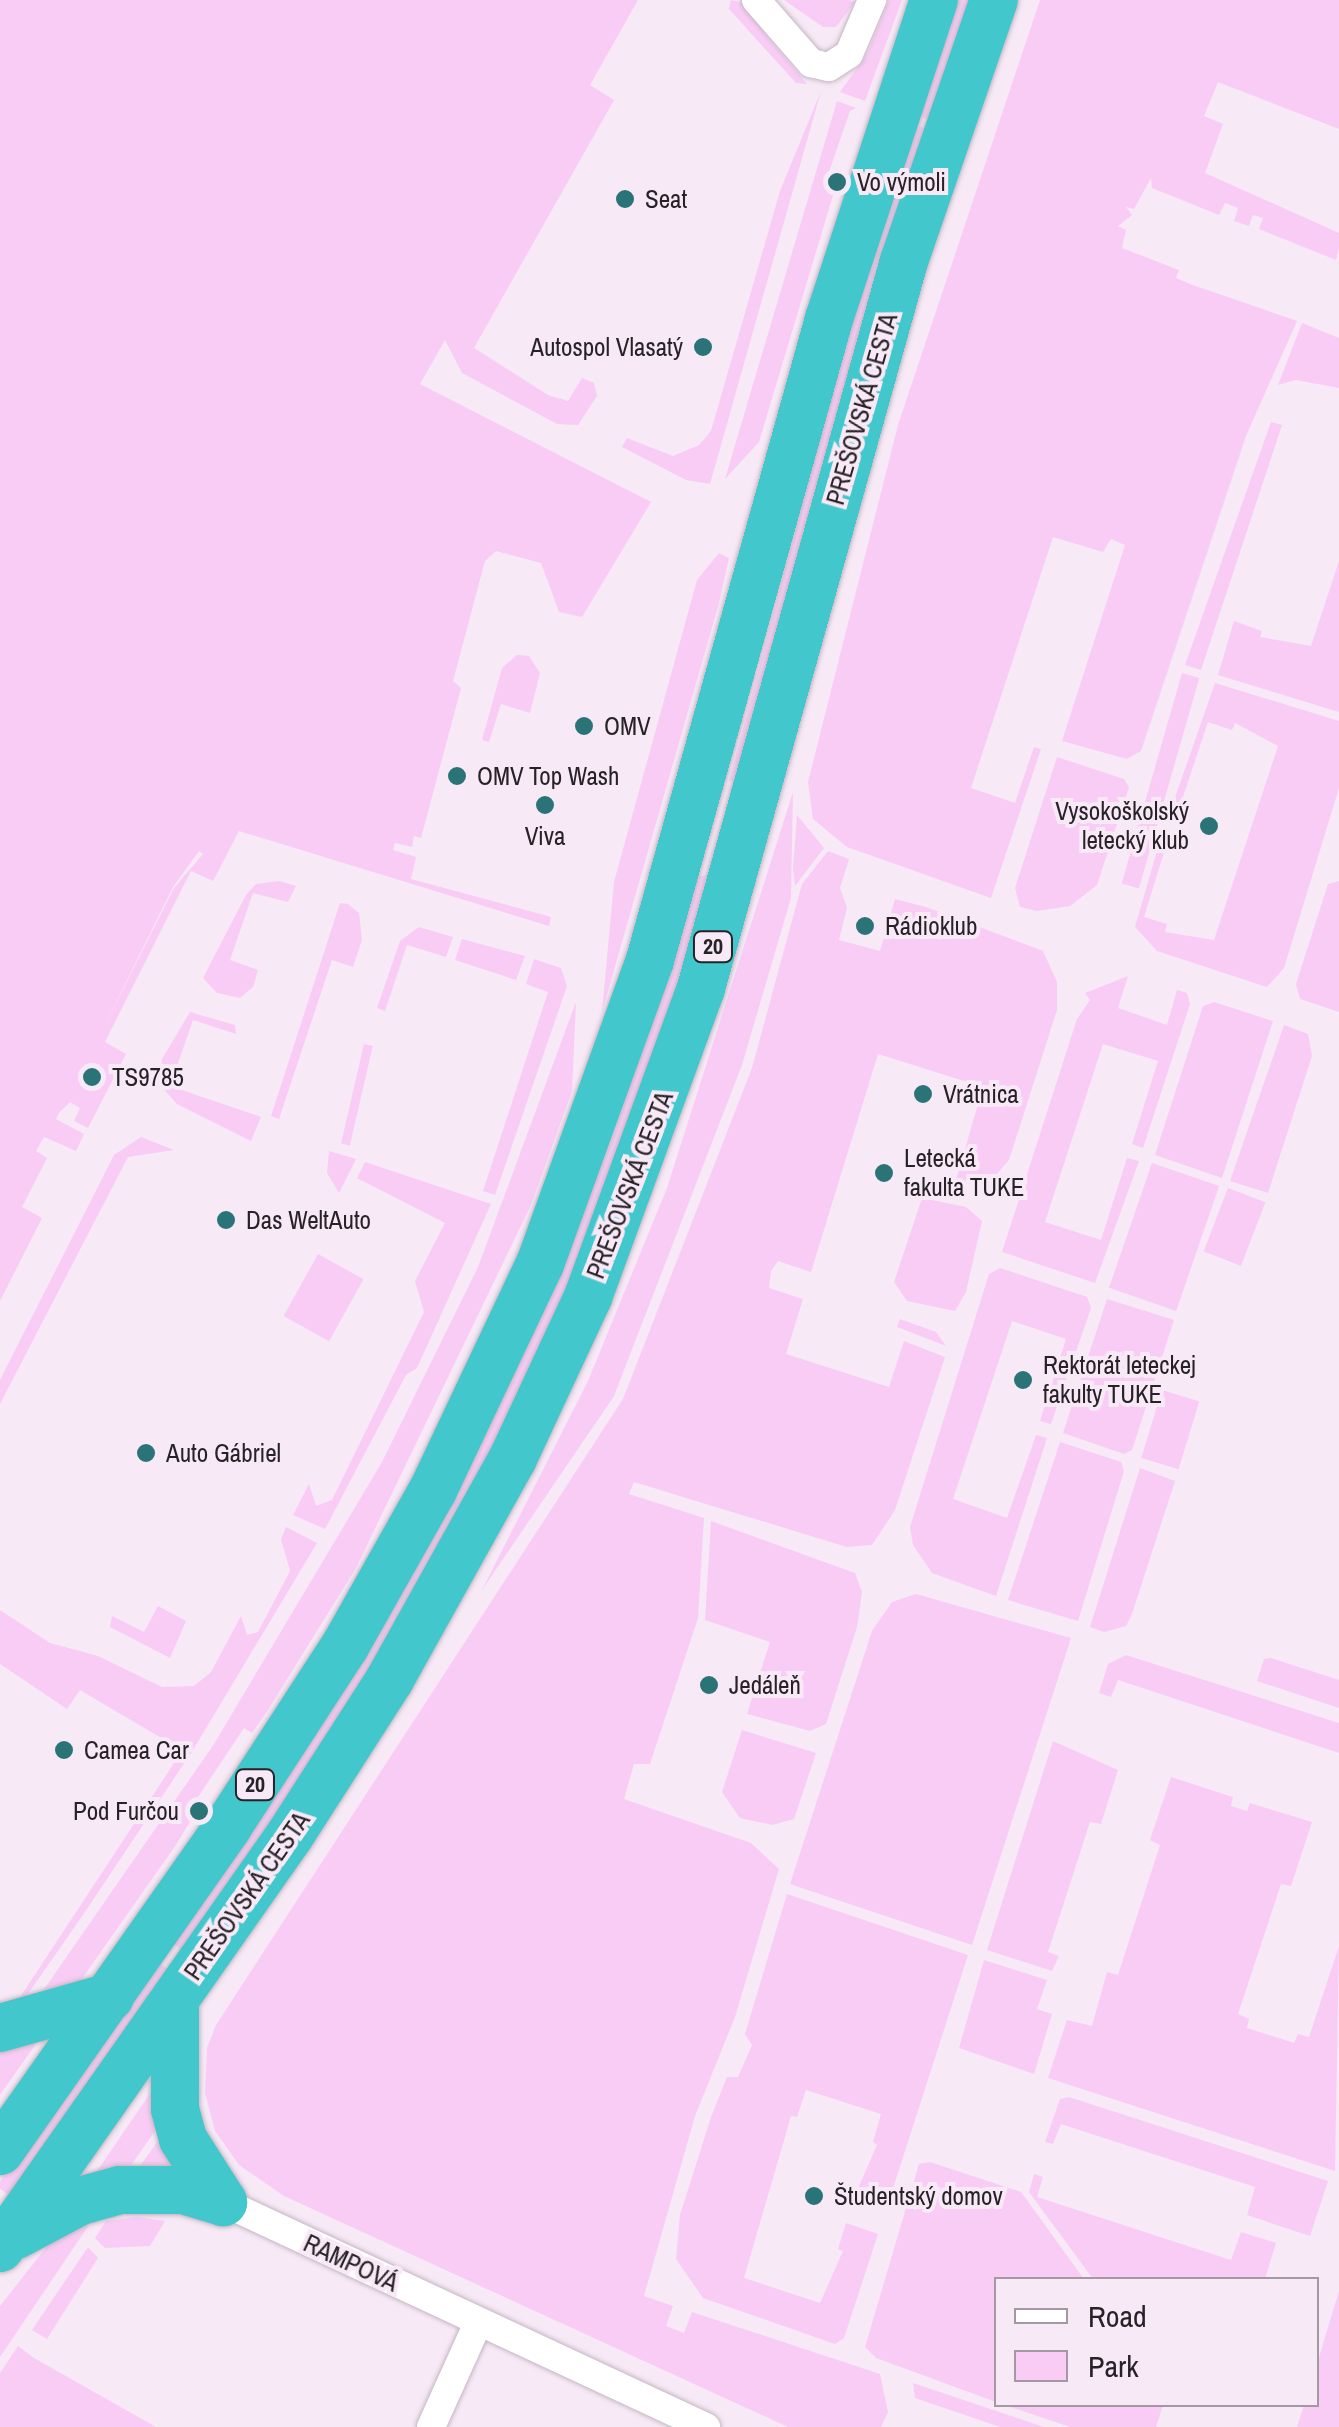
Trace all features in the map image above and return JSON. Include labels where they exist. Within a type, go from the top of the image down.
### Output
[{"type":"highway","name":"20","points":[[0,2151],[289,1734],[391,1567],[503,1348],[560,1218],[650,960],[830,319],[934,0]]},
{"type":"highway","name":"PREŠOVSKÁ CESTA","points":[[2,2245],[290,1835],[434,1605],[536,1412],[620,1218],[712,952],[900,277],[994,0]]},
{"type":"highway","points":[[0,2028],[110,1996]]},
{"type":"highway","points":[[175,2000],[175,2109],[183,2140],[223,2202]]},
{"type":"highway","points":[[2,2245],[101,2193],[184,2190],[223,2202]]},
{"type":"street","points":[[756,0],[811,63],[838,64],[849,54],[872,0]]},
{"type":"street","name":"RAMPOVÁ","points":[[223,2202],[706,2427]]},
{"type":"street","points":[[431,2427],[478,2323]]},
{"type":"green space","points":[[0,0],[638,0],[590,85],[614,100],[474,348],[548,395],[568,401],[582,378],[594,383],[597,396],[578,425],[557,424],[462,373],[445,340],[420,384],[651,502],[582,617],[559,612],[541,563],[496,551],[485,561],[453,681],[461,688],[421,838],[414,836],[412,847],[395,843],[393,850],[416,857],[411,879],[551,917],[549,926],[239,831],[213,881],[191,871],[105,1042],[126,1054],[88,1128],[74,1121],[80,1108],[70,1102],[59,1113],[56,1119],[84,1134],[76,1151],[44,1137],[36,1151],[47,1158],[22,1207],[42,1218],[0,1301]],"holes":[[[199,851],[203,854],[174,888],[101,1033],[173,887]]]},
{"type":"green space","points":[[731,0],[751,5],[765,34],[807,84],[796,83],[729,9]]},
{"type":"green space","points":[[784,0],[855,2],[836,27],[823,27]]},
{"type":"green space","points":[[889,0],[902,0],[865,101],[840,92],[867,54]]},
{"type":"green space","points":[[958,0],[973,0],[930,120],[918,116]]},
{"type":"green space","points":[[1040,0],[1339,0],[1339,129],[1218,82],[1204,116],[1223,124],[1205,173],[1339,233],[1339,248],[1336,260],[1259,229],[1263,218],[1253,215],[1249,226],[1234,221],[1238,208],[1225,203],[1219,215],[1152,188],[1151,178],[1134,209],[1126,207],[1132,215],[1118,226],[1126,230],[1122,248],[1179,270],[1176,278],[1190,284],[1297,321],[1246,436],[1141,751],[1127,759],[1062,741],[1125,545],[1111,539],[1103,552],[1053,537],[971,788],[1015,803],[1034,747],[1041,749],[991,898],[847,847],[813,819],[808,782],[898,425]]},
{"type":"green space","points":[[821,91],[710,484],[686,480],[622,447],[627,438],[673,456],[699,445],[711,431],[780,191]]},
{"type":"green space","points":[[837,101],[856,108],[850,111],[827,178],[837,182],[759,442],[725,479]]},
{"type":"green space","points":[[915,125],[928,129],[736,782],[729,781],[850,327]]},
{"type":"green space","points":[[1302,323],[1339,338],[1339,388],[1296,380],[1278,385]]},
{"type":"green space","points":[[1271,422],[1282,425],[1201,670],[1185,665]]},
{"type":"green space","points":[[719,553],[729,558],[719,603],[602,1012],[614,882],[697,580]]},
{"type":"green space","points":[[1339,561],[1339,712],[1218,675],[1234,621],[1262,631],[1260,637],[1311,646]]},
{"type":"green space","points":[[517,655],[529,656],[540,673],[530,713],[501,704],[489,742],[482,740],[502,668]]},
{"type":"green space","points":[[1182,673],[1199,678],[1139,888],[1122,884]]},
{"type":"green space","points":[[1215,683],[1339,721],[1339,788],[1284,968],[1267,987],[1157,951],[1135,927],[1159,844],[1166,846],[1144,917],[1167,924],[1165,932],[1214,940],[1278,746],[1235,723],[1232,730],[1208,722],[1179,809],[1172,806]]},
{"type":"green space","points":[[1057,757],[1124,779],[1129,787],[1097,885],[1070,906],[1037,911],[1020,907],[1015,888]]},
{"type":"green space","points":[[793,792],[791,898],[742,1065],[614,1396],[482,1590],[588,1381],[667,1188]]},
{"type":"green space","points":[[797,815],[824,848],[795,886],[793,868]]},
{"type":"green space","points":[[828,851],[849,859],[840,888],[847,908],[839,940],[880,951],[895,899],[926,907],[1043,951],[1057,982],[1057,1010],[1009,1160],[990,1182],[956,1180],[983,1087],[878,1054],[811,1272],[778,1261],[771,1271],[769,1288],[803,1299],[786,1354],[889,1387],[904,1341],[945,1357],[895,1510],[872,1545],[847,1547],[634,1482],[629,1494],[704,1518],[698,1618],[650,1764],[634,1764],[624,1799],[751,1843],[779,1869],[735,2017],[695,2116],[644,2296],[673,2306],[666,2326],[684,2333],[692,2312],[880,2374],[888,2412],[881,2427],[788,2427],[284,2196],[239,2165],[215,2131],[205,2093],[207,2048],[216,2025],[623,1399],[752,1068],[802,884]]},
{"type":"green space","points":[[707,875],[680,981],[600,1210],[531,1372],[456,1521],[328,1738],[184,1951],[174,1944],[560,1272],[617,1126],[696,877]]},
{"type":"green space","points":[[279,881],[296,886],[288,902],[253,893],[230,960],[258,970],[253,987],[240,998],[217,993],[203,978],[246,895],[256,884]]},
{"type":"green space","points":[[1339,881],[1339,1012],[1300,999],[1296,984],[1328,884]]},
{"type":"green space","points":[[340,903],[359,913],[362,940],[353,967],[332,960],[279,1119],[271,1116]]},
{"type":"green space","points":[[419,927],[453,937],[446,957],[407,945],[385,1011],[377,1008],[400,941]]},
{"type":"green space","points":[[462,939],[525,956],[516,980],[455,960]]},
{"type":"green space","points":[[534,959],[561,968],[567,986],[495,1195],[483,1191],[548,992],[526,984]]},
{"type":"green space","points":[[1128,976],[1118,1008],[1167,1025],[1177,990],[1187,993],[1190,1004],[1143,1148],[1132,1144],[1158,1061],[1103,1044],[1045,1222],[1101,1240],[1127,1158],[1139,1161],[1095,1283],[1002,1252],[1077,1019],[1090,1000],[1085,993]]},
{"type":"green space","points":[[576,1002],[572,1091],[531,1205],[356,1568],[268,1710],[252,1733],[244,1728],[192,1806],[197,1810],[176,1845],[74,1990],[29,2011],[214,1744],[382,1462],[478,1267]]},
{"type":"green space","points":[[1214,1002],[1273,1021],[1222,1178],[1155,1155],[1203,1006]]},
{"type":"green space","points":[[190,1012],[235,1025],[236,1034],[193,1020],[170,1086],[261,1117],[251,1141],[177,1104],[160,1085],[162,1059]]},
{"type":"green space","points":[[1284,1025],[1308,1034],[1312,1056],[1268,1193],[1230,1181]]},
{"type":"green space","points":[[364,1044],[373,1046],[350,1145],[341,1143]]},
{"type":"green space","points":[[141,1137],[174,1150],[128,1157],[0,1404],[0,1380],[114,1155]]},
{"type":"green space","points":[[329,1151],[356,1159],[339,1193],[327,1173]]},
{"type":"green space","points":[[365,1162],[491,1204],[417,1368],[406,1375],[325,1529],[293,1515],[309,1484],[316,1506],[332,1500],[424,1312],[415,1281],[445,1223],[357,1178]]},
{"type":"green space","points":[[1152,1163],[1219,1186],[1176,1311],[1109,1288]]},
{"type":"green space","points":[[1228,1188],[1265,1202],[1241,1266],[1204,1251]]},
{"type":"green space","points":[[922,1198],[966,1207],[982,1221],[966,1292],[955,1311],[907,1301],[894,1282]]},
{"type":"green space","points":[[318,1254],[363,1279],[329,1341],[284,1316]]},
{"type":"green space","points":[[1000,1268],[1087,1297],[1091,1308],[1051,1424],[1040,1421],[1066,1339],[1012,1321],[953,1499],[1007,1518],[1036,1435],[1047,1438],[996,1596],[932,1573],[913,1545],[910,1527],[989,1274]]},
{"type":"green space","points":[[1107,1299],[1174,1320],[1132,1450],[1124,1454],[1063,1433]]},
{"type":"green space","points":[[900,1319],[936,1332],[946,1346],[897,1327]]},
{"type":"green space","points":[[1162,1390],[1199,1401],[1179,1469],[1141,1458]]},
{"type":"green space","points":[[1060,1442],[1121,1462],[1124,1471],[1078,1621],[1008,1600]]},
{"type":"green space","points":[[1140,1468],[1175,1481],[1132,1614],[1126,1626],[1104,1632],[1090,1627]]},
{"type":"green space","points":[[711,1521],[855,1573],[862,1592],[857,1627],[826,1724],[810,1731],[747,1714],[770,1642],[705,1620]]},
{"type":"green space","points":[[286,1527],[317,1543],[190,1755],[80,1690],[67,1709],[0,1664],[0,1610],[50,1643],[98,1656],[162,1687],[194,1686],[211,1672],[241,1616],[247,1635],[258,1632],[290,1571],[281,1539]]},
{"type":"green space","points":[[916,1594],[1071,1638],[972,1945],[790,1884],[872,1631],[892,1602]]},
{"type":"green space","points":[[158,1606],[186,1621],[170,1658],[110,1627],[112,1616],[144,1632]]},
{"type":"green space","points":[[1126,1655],[1339,1723],[1339,1753],[1118,1680],[1111,1697],[1099,1693],[1108,1664]]},
{"type":"green space","points":[[1264,1659],[1339,1680],[1339,1708],[1257,1681]]},
{"type":"green space","points":[[742,1730],[816,1753],[794,1819],[772,1825],[740,1818],[722,1792]]},
{"type":"green space","points":[[1053,1741],[1118,1770],[1101,1824],[1090,1822],[1048,1952],[1059,1956],[1052,1971],[987,1950]]},
{"type":"green space","points":[[178,1757],[185,1762],[85,1912],[16,2011],[0,2013],[0,2000],[13,2008]]},
{"type":"green space","points":[[1171,1777],[1233,1797],[1231,1806],[1247,1811],[1250,1803],[1312,1822],[1291,1886],[1281,1884],[1238,2014],[1249,2019],[1247,2028],[1294,2043],[1298,2034],[1309,2037],[1339,1946],[1335,2171],[1048,2078],[1067,2020],[1092,2026],[1107,1972],[1118,1975],[1160,1845],[1150,1840]]},
{"type":"green space","points":[[787,1894],[968,1955],[888,2204],[855,2195],[877,2145],[873,2142],[881,2114],[806,2090],[797,2117],[791,2116],[744,2278],[820,2303],[843,2251],[838,2249],[846,2223],[878,2234],[844,2338],[835,2344],[703,2298],[676,2259],[680,2215],[711,2117],[727,2077],[738,2077],[752,2045],[745,2034]]},
{"type":"green space","points":[[984,1960],[1047,1980],[1037,2009],[1052,2014],[1034,2074],[959,2048]]},
{"type":"green space","points":[[159,1963],[170,1971],[8,2195],[0,2189],[0,2182]]},
{"type":"green space","points":[[47,2028],[0,2095],[0,2047]]},
{"type":"green space","points":[[151,2092],[160,2124],[127,2171],[95,2174]]},
{"type":"green space","points":[[1069,2097],[1328,2181],[1310,2236],[1247,2215],[1255,2187],[1061,2124],[1053,2144],[1045,2142],[1060,2099]]},
{"type":"green space","points":[[163,2134],[183,2174],[137,2170]]},
{"type":"green space","points":[[930,2162],[1021,2192],[1083,2277],[994,2277],[994,2401],[876,2358],[865,2347],[919,2164]]},
{"type":"green space","points":[[1034,2174],[1043,2177],[1037,2197],[1231,2260],[1241,2232],[1276,2243],[1266,2277],[1092,2277],[1029,2192]]},
{"type":"green space","points":[[97,2213],[0,2357],[0,2306],[52,2240]]},
{"type":"green space","points":[[137,2217],[165,2221],[150,2246],[105,2248],[95,2238],[106,2221]]},
{"type":"green space","points":[[88,2247],[98,2258],[47,2339],[32,2330]]},
{"type":"green space","points":[[1339,2291],[1339,2427],[1297,2427],[1303,2407],[1319,2407],[1319,2357]]},
{"type":"green space","points":[[18,2346],[156,2427],[0,2427],[0,2373]]},
{"type":"green space","points":[[913,2383],[1044,2427],[1000,2427],[915,2398]]},
{"type":"green space","points":[[1011,2407],[1162,2407],[1156,2427],[1070,2427]]},
{"type":"place","name":"Vo výmoli","points":[[837,182]]},
{"type":"place","name":"Seat","points":[[625,199]]},
{"type":"place","name":"Autospol Vlasatý","points":[[703,347]]},
{"type":"place","name":"OMV","points":[[584,726]]},
{"type":"place","name":"OMV Top Wash","points":[[457,776]]},
{"type":"place","name":"Viva","points":[[545,805]]},
{"type":"place","name":"Vysokoškolský letecký klub","points":[[1209,826]]},
{"type":"place","name":"Rádioklub","points":[[865,926]]},
{"type":"place","name":"TS9785","points":[[92,1077]]},
{"type":"place","name":"Vrátnica","points":[[923,1094]]},
{"type":"place","name":"Letecká fakulta TUKE","points":[[884,1173]]},
{"type":"place","name":"Das WeltAuto","points":[[226,1220]]},
{"type":"place","name":"Rektorát leteckej fakulty TUKE","points":[[1023,1380]]},
{"type":"place","name":"Auto Gábriel","points":[[146,1453]]},
{"type":"place","name":"Jedáleň","points":[[709,1685]]},
{"type":"place","name":"Camea Car","points":[[64,1750]]},
{"type":"place","name":"Pod Furčou","points":[[199,1811]]},
{"type":"place","name":"Študentský domov","points":[[814,2196]]}]
